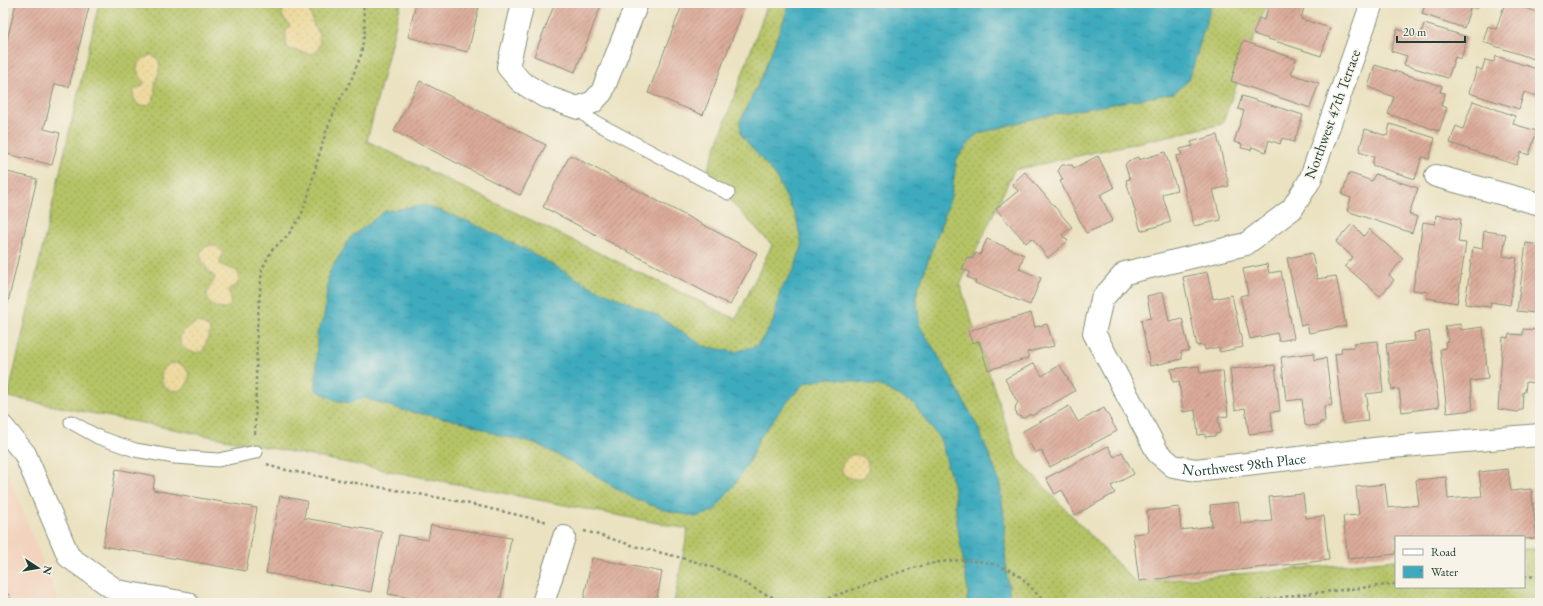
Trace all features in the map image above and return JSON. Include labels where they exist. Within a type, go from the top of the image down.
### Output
[{"type":"street","points":[[523,3],[508,67],[521,82],[544,96],[586,105],[602,92],[638,3]]},
{"type":"street","name":"Northwest 47th Terrace","points":[[1125,273],[1246,244],[1292,209],[1310,180],[1372,3]]},
{"type":"street","points":[[1436,176],[1540,204]]},
{"type":"street","name":"Northwest 98th Place","points":[[1125,273],[1102,299],[1094,333],[1158,453],[1173,466],[1196,470],[1390,447],[1540,435]]},
{"type":"street","points":[[3,427],[25,454],[69,557],[116,597],[187,603]]},
{"type":"street","points":[[543,603],[565,530]]},
{"type":"lane","points":[[586,105],[591,120],[728,193]]},
{"type":"lane","points":[[70,422],[98,437],[135,450],[175,457],[218,460],[256,452]]},
{"type":"lane","points":[[3,599],[4,603]]},
{"type":"path","points":[[362,3],[365,30],[362,56],[337,105],[326,132],[301,216],[288,235],[272,250],[262,269],[257,328],[254,431],[256,452],[264,463],[276,468],[457,501],[565,530],[677,556],[710,567],[746,583],[772,597],[798,602],[834,596],[917,567],[956,560],[996,564],[1012,571],[1026,581],[1046,603]]},
{"type":"path","points":[[1525,576],[1540,577]]},
{"type":"path","points":[[1250,603],[1296,595],[1395,584]]},
{"type":"shaded area","points":[[3,460],[59,603],[3,603]]},
{"type":"green space","points":[[99,3],[401,3],[367,141],[736,319],[772,245],[706,175],[768,3],[1267,3],[1222,124],[1014,170],[960,285],[1017,458],[1136,583],[1395,560],[1395,588],[1525,588],[1525,549],[1540,549],[1540,603],[674,603],[688,529],[8,397]]},
{"type":"sand","points":[[292,3],[304,4],[309,8],[314,26],[320,39],[319,47],[316,52],[311,54],[289,49],[286,44],[286,31],[289,28],[289,24],[282,14],[284,8]]},
{"type":"sand","points":[[152,55],[159,60],[160,63],[154,96],[149,105],[140,106],[135,101],[133,95],[134,90],[142,86],[144,83],[139,74],[137,65],[140,60]]},
{"type":"sand","points":[[211,245],[221,250],[223,254],[220,264],[234,270],[239,275],[237,285],[230,288],[228,291],[231,299],[230,305],[228,308],[224,309],[214,306],[208,299],[207,294],[215,277],[204,265],[200,255],[201,251],[205,247]]},
{"type":"sand","points":[[198,322],[209,327],[210,332],[203,351],[190,352],[181,344],[181,335],[188,327]]},
{"type":"sand","points":[[175,363],[185,367],[189,377],[185,387],[175,391],[165,387],[161,377],[165,367]]},
{"type":"sand","points":[[851,455],[859,455],[865,458],[868,463],[866,474],[862,478],[856,479],[848,477],[842,472],[843,463]]},
{"type":"water","points":[[790,3],[1212,3],[1189,80],[1174,93],[1040,117],[977,134],[957,158],[951,197],[916,295],[920,326],[948,372],[978,427],[999,480],[1004,515],[1006,570],[1011,603],[967,603],[968,592],[957,523],[954,489],[941,441],[914,404],[881,386],[831,378],[805,383],[782,408],[759,439],[750,460],[737,481],[714,511],[696,517],[665,510],[632,498],[593,474],[535,443],[498,435],[464,422],[402,410],[364,398],[349,403],[335,400],[316,390],[317,333],[324,316],[329,273],[350,238],[385,211],[425,205],[470,222],[527,250],[590,286],[657,315],[703,346],[735,352],[758,345],[773,322],[780,291],[794,269],[802,246],[796,217],[775,175],[741,135],[740,121],[762,76]]},
{"type":"building","points":[[16,3],[90,3],[69,87],[55,84],[44,129],[60,133],[52,165],[3,153],[3,57]]},
{"type":"building","points":[[416,3],[480,3],[468,52],[408,37]]},
{"type":"building","points":[[555,3],[602,3],[575,72],[534,56]]},
{"type":"building","points":[[683,3],[746,3],[703,115],[648,93]]},
{"type":"building","points":[[1270,3],[1305,4],[1301,19],[1330,28],[1321,56],[1253,34],[1259,18],[1264,20]]},
{"type":"building","points":[[1421,3],[1479,3],[1477,8],[1471,6],[1464,28],[1422,14],[1425,5]]},
{"type":"building","points":[[1505,3],[1510,3],[1540,13],[1540,61],[1483,42],[1488,26],[1496,29]]},
{"type":"building","points":[[1424,24],[1468,37],[1461,59],[1455,57],[1448,78],[1404,65],[1407,56],[1391,51],[1397,29],[1420,36]]},
{"type":"building","points":[[1243,41],[1296,59],[1291,74],[1319,83],[1310,108],[1231,81]]},
{"type":"building","points":[[1496,56],[1540,70],[1540,97],[1524,92],[1519,109],[1469,93],[1477,68],[1482,70],[1485,60],[1494,62]]},
{"type":"building","points":[[1375,65],[1442,86],[1440,92],[1445,93],[1441,106],[1447,108],[1439,131],[1388,114],[1394,97],[1368,87]]},
{"type":"building","points":[[420,81],[546,145],[520,195],[394,131]]},
{"type":"building","points":[[1242,96],[1303,115],[1294,142],[1282,138],[1280,144],[1269,140],[1266,152],[1252,147],[1251,150],[1241,148],[1242,144],[1234,142],[1244,111],[1238,109]]},
{"type":"building","points":[[1473,101],[1515,116],[1513,124],[1537,131],[1529,155],[1521,152],[1516,165],[1450,143],[1456,126],[1463,129]]},
{"type":"building","points":[[1390,124],[1435,138],[1429,159],[1422,157],[1415,179],[1372,165],[1374,157],[1359,152],[1365,129],[1387,136]]},
{"type":"building","points":[[1217,135],[1229,186],[1213,190],[1221,220],[1194,226],[1176,156],[1182,155],[1180,149],[1193,146],[1191,142]]},
{"type":"building","points":[[1165,152],[1177,190],[1162,194],[1171,222],[1141,231],[1126,180],[1130,179],[1125,165],[1128,161],[1138,157],[1139,160]]},
{"type":"building","points":[[570,155],[757,253],[730,305],[543,207]]},
{"type":"building","points":[[1098,156],[1114,188],[1100,195],[1113,221],[1086,233],[1060,181],[1063,180],[1058,171],[1062,165],[1072,165],[1074,168]]},
{"type":"building","points":[[3,171],[37,179],[4,319],[3,319]]},
{"type":"building","points":[[1025,172],[1072,227],[1062,235],[1068,241],[1048,258],[1032,238],[1026,243],[996,209],[1018,191],[1012,184]]},
{"type":"building","points":[[1349,173],[1372,181],[1375,174],[1418,188],[1409,214],[1417,217],[1412,233],[1347,211],[1351,198],[1342,195]]},
{"type":"building","points":[[1436,215],[1461,219],[1458,242],[1466,243],[1457,303],[1427,298],[1428,292],[1413,290],[1423,222],[1435,224]]},
{"type":"building","points":[[1352,224],[1364,236],[1369,229],[1403,259],[1389,275],[1394,280],[1380,296],[1345,266],[1353,257],[1336,242]]},
{"type":"building","points":[[1484,231],[1506,234],[1503,256],[1517,258],[1510,305],[1491,302],[1490,307],[1465,304],[1473,247],[1482,249]]},
{"type":"building","points":[[987,239],[1024,255],[1019,269],[1041,278],[1030,305],[975,283],[976,281],[967,277],[970,272],[962,269],[967,257],[973,259],[976,253],[980,255]]},
{"type":"building","points":[[1526,243],[1540,245],[1540,307],[1536,306],[1535,313],[1517,311]]},
{"type":"building","points":[[1312,253],[1317,279],[1336,276],[1346,326],[1309,333],[1307,324],[1301,326],[1287,258]]},
{"type":"building","points":[[1267,264],[1269,273],[1281,271],[1294,338],[1279,341],[1277,333],[1250,339],[1240,296],[1248,294],[1243,269]]},
{"type":"building","points":[[1207,272],[1213,299],[1232,295],[1243,347],[1220,352],[1219,347],[1205,350],[1204,345],[1197,346],[1183,277]]},
{"type":"building","points":[[1163,292],[1169,321],[1182,318],[1189,350],[1181,352],[1182,359],[1150,366],[1141,320],[1151,318],[1147,296]]},
{"type":"building","points":[[1031,313],[1035,327],[1047,324],[1054,346],[1027,352],[1029,358],[988,370],[979,341],[972,343],[968,331]]},
{"type":"building","points":[[1460,324],[1461,330],[1483,327],[1488,379],[1470,381],[1473,410],[1447,413],[1440,349],[1446,348],[1445,342],[1448,341],[1445,326]]},
{"type":"building","points":[[1523,329],[1540,330],[1540,383],[1526,382],[1525,392],[1523,392],[1522,410],[1519,410],[1518,412],[1498,409],[1503,337],[1508,338],[1509,334],[1523,335]]},
{"type":"building","points":[[1429,331],[1439,407],[1402,412],[1399,389],[1392,390],[1386,344],[1415,341],[1414,333]]},
{"type":"building","points":[[1378,341],[1383,392],[1366,394],[1368,404],[1366,404],[1368,421],[1343,424],[1335,354],[1342,353],[1341,348],[1354,347],[1354,343]]},
{"type":"building","points":[[1314,353],[1314,360],[1326,358],[1332,405],[1324,406],[1325,422],[1320,422],[1320,425],[1309,426],[1305,425],[1302,399],[1286,401],[1281,357]]},
{"type":"building","points":[[1034,363],[1042,376],[1060,365],[1075,391],[1031,416],[1030,414],[1024,418],[1018,416],[1015,411],[1018,403],[1005,379]]},
{"type":"building","points":[[1275,365],[1280,411],[1271,412],[1273,431],[1249,434],[1245,408],[1235,410],[1230,369]]},
{"type":"building","points":[[1199,366],[1200,373],[1223,371],[1228,416],[1218,417],[1220,433],[1215,434],[1215,436],[1205,437],[1205,434],[1198,435],[1195,410],[1183,412],[1179,381],[1173,382],[1171,369]]},
{"type":"building","points":[[1069,406],[1078,422],[1104,408],[1117,431],[1050,467],[1041,450],[1035,453],[1023,431]]},
{"type":"building","points":[[1108,446],[1114,457],[1122,452],[1134,474],[1111,486],[1115,493],[1075,515],[1062,490],[1055,494],[1046,478]]},
{"type":"building","points":[[116,469],[155,476],[153,490],[257,508],[246,571],[103,546]]},
{"type":"building","points":[[1508,469],[1511,491],[1531,489],[1537,538],[1525,539],[1525,536],[1395,536],[1395,554],[1348,559],[1343,516],[1359,515],[1356,487],[1385,484],[1388,508],[1419,505],[1416,480],[1446,477],[1448,499],[1482,496],[1479,472]]},
{"type":"building","points":[[1303,494],[1306,518],[1324,516],[1329,560],[1139,581],[1133,534],[1149,532],[1147,511],[1179,507],[1181,530],[1212,526],[1210,505],[1238,502],[1241,524],[1272,521],[1269,497]]},
{"type":"building","points":[[280,496],[307,501],[304,518],[382,532],[371,592],[266,573]]},
{"type":"building","points":[[431,525],[511,538],[500,603],[442,603],[388,594],[399,535],[428,540]]},
{"type":"building","points":[[592,558],[662,572],[656,603],[583,603]]}]
